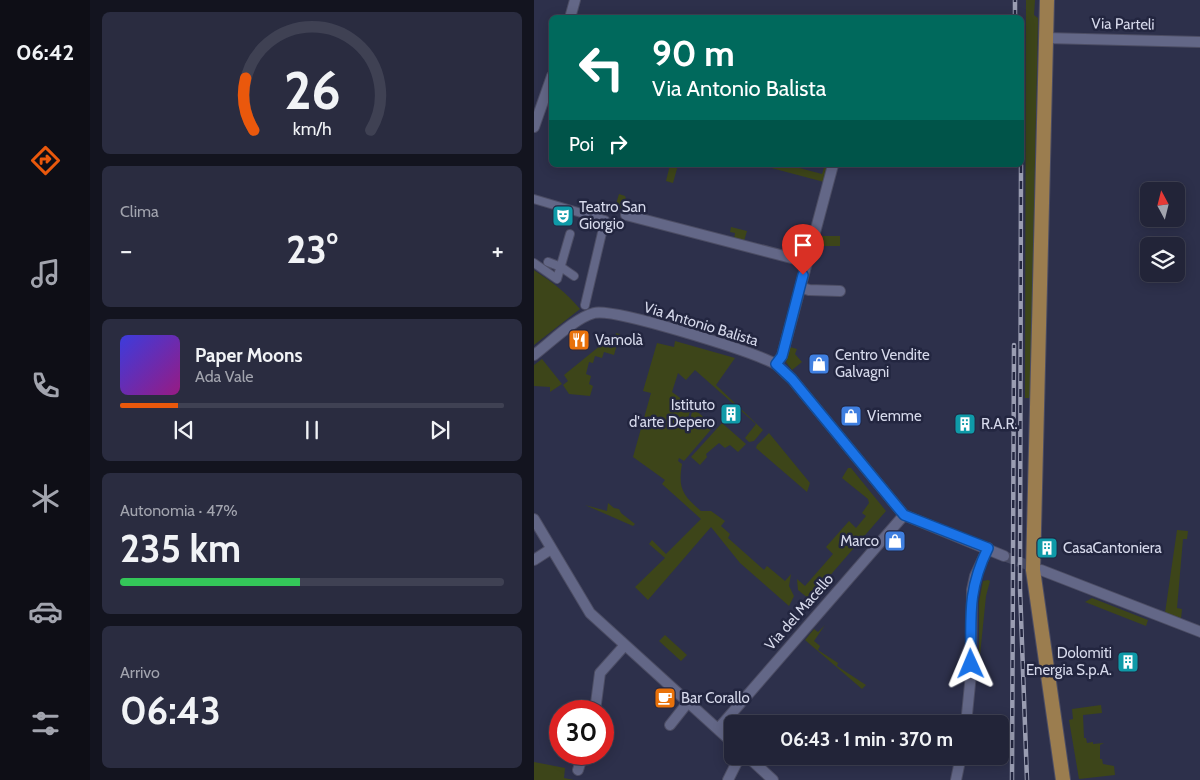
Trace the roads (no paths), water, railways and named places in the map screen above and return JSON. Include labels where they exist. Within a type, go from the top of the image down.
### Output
[{"type":"main road","points":[[1047,0],[1033,570],[1063,780]]},
{"type":"street","points":[[571,15],[575,0]]},
{"type":"street","name":"Via Parteli","points":[[1046,38],[1200,42]]},
{"type":"street","points":[[534,126],[549,84]]},
{"type":"street","points":[[776,364],[782,356],[832,167]]},
{"type":"street","points":[[534,199],[605,220],[588,279],[585,305]]},
{"type":"street","points":[[626,216],[807,262]]},
{"type":"street","points":[[534,263],[557,279],[570,234]]},
{"type":"street","points":[[548,262],[574,276]]},
{"type":"street","points":[[800,287],[808,290],[840,291]]},
{"type":"street","name":"Via Antonio Balista","points":[[534,355],[586,316],[601,312],[716,342],[776,364],[792,379],[904,515],[1004,556]]},
{"type":"street","name":"Via del Macello","points":[[718,728],[904,515]]},
{"type":"street","points":[[534,519],[585,607],[724,734]]},
{"type":"street","points":[[967,715],[971,684],[972,590],[975,576],[988,548]]},
{"type":"street","points":[[534,560],[551,549]]},
{"type":"street","points":[[1041,570],[1200,632]]},
{"type":"street","points":[[596,700],[600,673],[625,645]]},
{"type":"street","points":[[670,725],[689,701]]},
{"type":"street","points":[[578,770],[580,765]]},
{"type":"street","points":[[728,780],[736,765]]},
{"type":"street","points":[[757,765],[773,780]]},
{"type":"street","points":[[956,780],[959,765]]},
{"type":"tunnel","points":[[1004,556],[1038,569]]},
{"type":"railway","points":[[1015,0],[1015,15]]},
{"type":"railway","points":[[1021,167],[1020,589],[1027,780]]},
{"type":"railway","points":[[1012,780],[1014,345]]},
{"type":"place","name":"Teatro San Giorgio","points":[[563,216]]},
{"type":"place","name":"Vamolà","points":[[579,340]]},
{"type":"place","name":"Centro Vendite Galvagni","points":[[819,364]]},
{"type":"place","name":"Istituto d'arte Depero","points":[[731,414]]},
{"type":"place","name":"Viemme","points":[[851,416]]},
{"type":"place","name":"R.A.R.","points":[[965,424]]},
{"type":"place","name":"Marco","points":[[895,541]]},
{"type":"place","name":"CasaCantoniera","points":[[1047,548]]},
{"type":"place","name":"Dolomiti Energia S.p.A.","points":[[1128,662]]},
{"type":"place","name":"Bar Corallo","points":[[665,698]]}]
